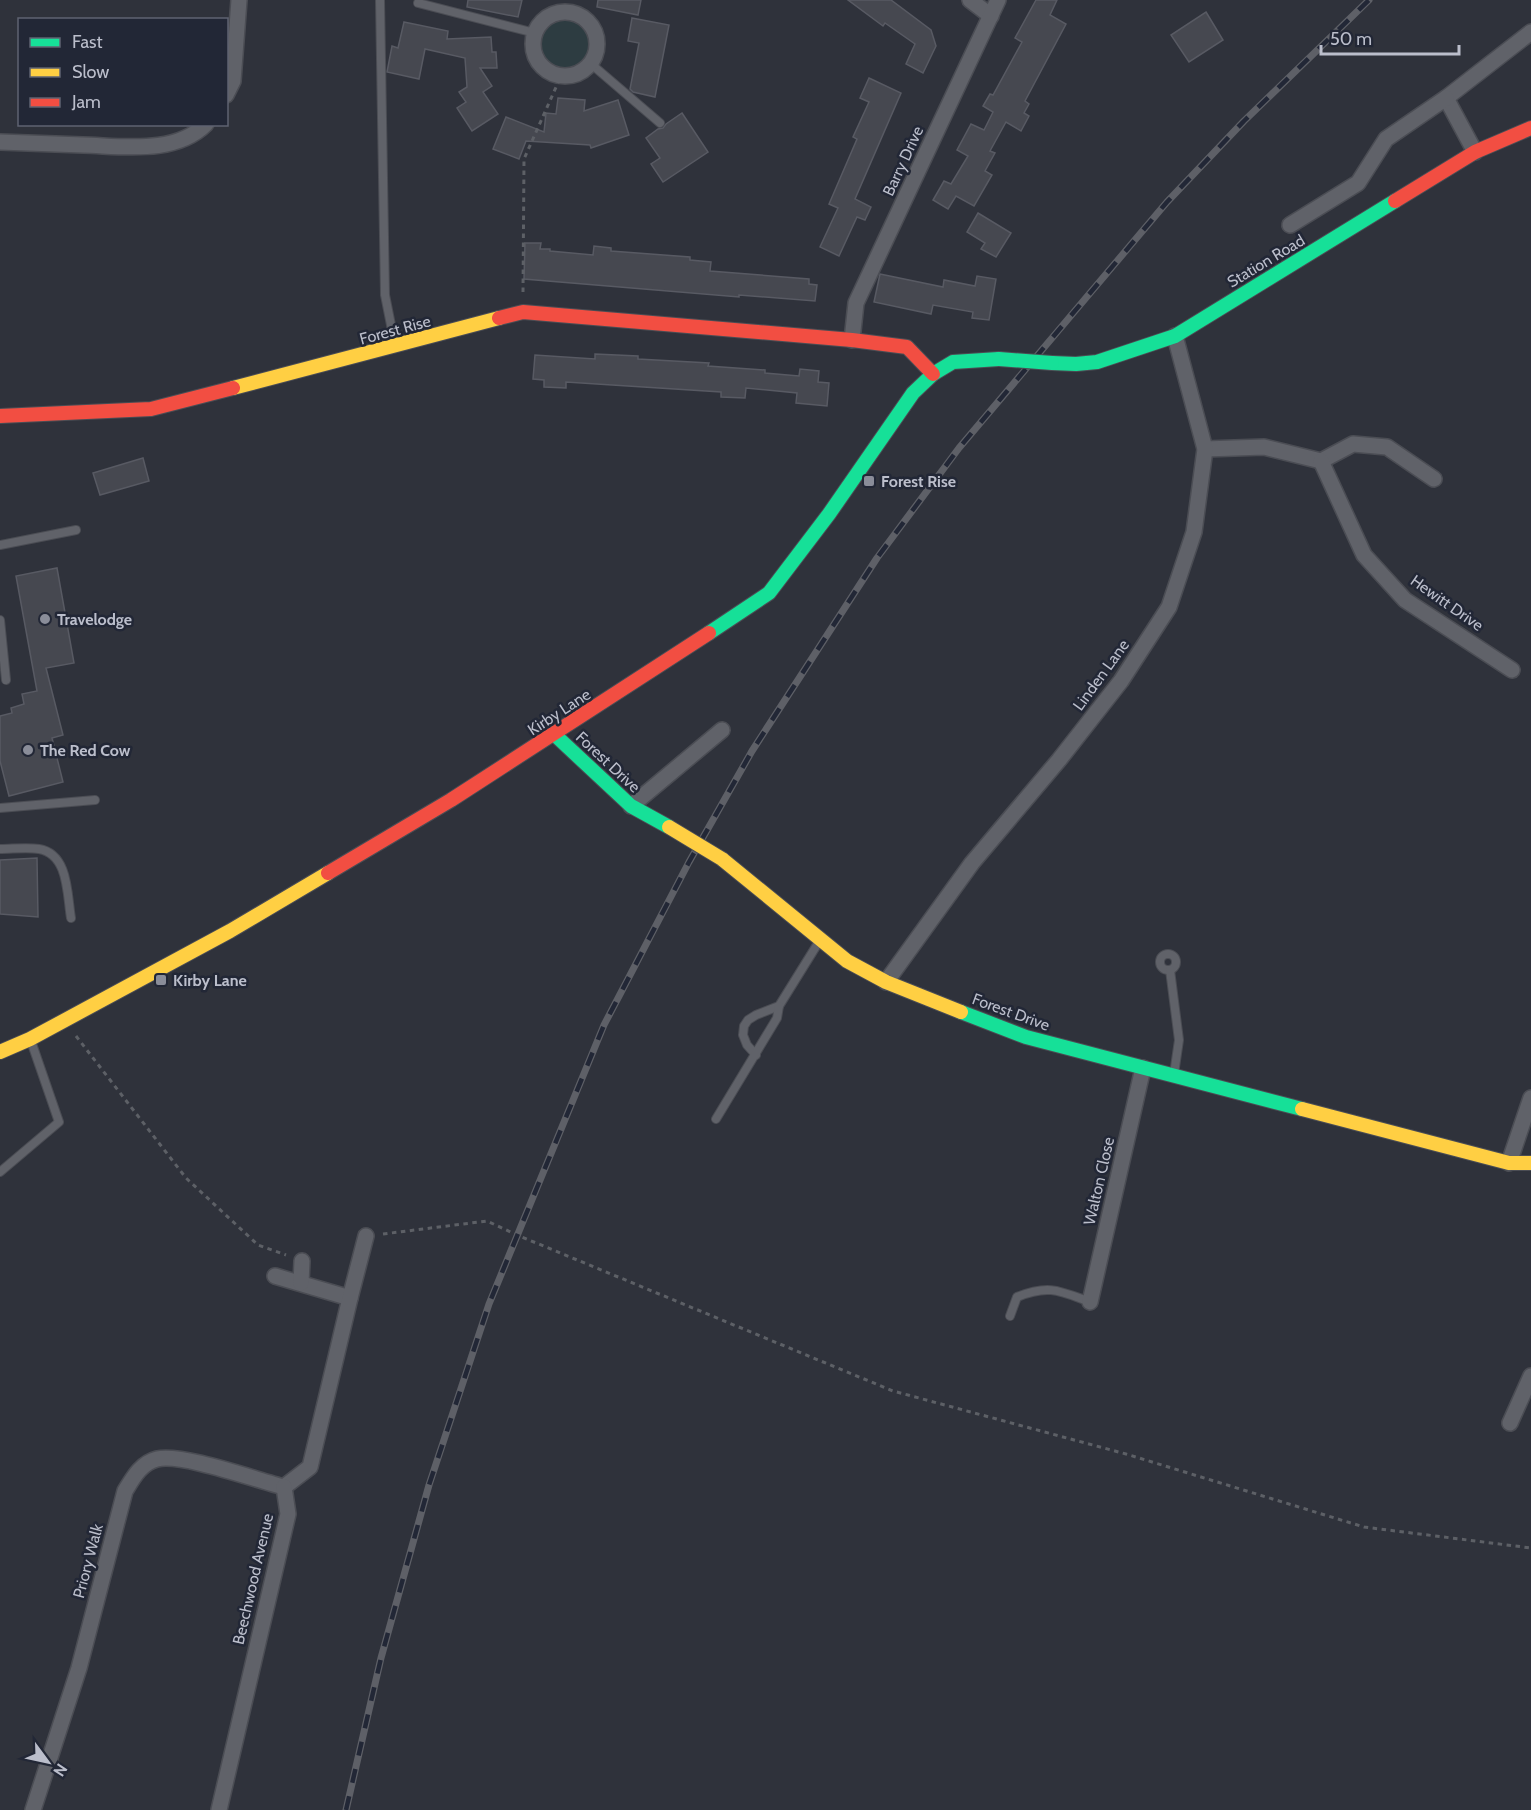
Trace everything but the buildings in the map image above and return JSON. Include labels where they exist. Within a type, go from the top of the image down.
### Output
[{"type":"street","points":[[228,92],[233,81],[239,0]]},
{"type":"street","points":[[970,0],[991,15]]},
{"type":"street","name":"Barry Drive","points":[[852,340],[856,303],[998,0]]},
{"type":"street","points":[[573,6],[590,23],[595,32],[596,54],[582,71],[573,75],[561,76],[552,73],[537,59],[533,49],[535,33],[542,21],[573,6]]},
{"type":"street","points":[[1290,225],[1358,183],[1386,139],[1446,98],[1531,32]]},
{"type":"street","points":[[1446,98],[1475,152]]},
{"type":"street","points":[[0,142],[146,147],[172,143],[199,132],[204,126]]},
{"type":"street","name":"Station Road","points":[[999,359],[1076,364],[1097,362],[1175,336],[1475,152],[1531,128]]},
{"type":"street","name":"Forest Rise","points":[[0,416],[151,409],[523,312],[852,340],[907,347],[933,375]]},
{"type":"street","name":"Linden Lane","points":[[886,982],[972,863],[1059,760],[1121,681],[1169,607],[1194,532],[1205,449],[1175,336]]},
{"type":"street","name":"Kirby Lane","points":[[0,1052],[30,1039],[230,931],[451,800],[555,735],[769,593],[829,514],[913,393],[933,375],[953,362],[999,359]]},
{"type":"street","points":[[1205,449],[1264,447],[1321,461],[1353,444],[1387,447],[1434,479]]},
{"type":"street","name":"Hewitt Drive","points":[[1321,461],[1364,555],[1405,600],[1512,670]]},
{"type":"street","points":[[631,806],[722,730]]},
{"type":"street","name":"Forest Drive","points":[[555,735],[631,806],[722,859],[847,961],[886,982],[1026,1037],[1509,1163],[1531,1163]]},
{"type":"street","name":"Walton Close","points":[[1090,1302],[1143,1068]]},
{"type":"street","points":[[1509,1163],[1531,1098]]},
{"type":"street","points":[[284,1488],[310,1467],[366,1236]]},
{"type":"street","points":[[301,1282],[302,1261]]},
{"type":"street","points":[[275,1276],[350,1298]]},
{"type":"street","points":[[1510,1423],[1531,1376]]},
{"type":"street","name":"Priory Walk","points":[[33,1810],[79,1668],[125,1491],[140,1468],[156,1459],[180,1458],[284,1488]]},
{"type":"street","name":"Beechwood Avenue","points":[[219,1810],[288,1514],[284,1488]]},
{"type":"lane","points":[[380,0],[385,295],[395,347]]},
{"type":"lane","points":[[418,3],[535,33]]},
{"type":"lane","points":[[590,63],[660,123]]},
{"type":"lane","points":[[0,545],[76,530]]},
{"type":"lane","points":[[0,620],[6,680]]},
{"type":"lane","points":[[0,808],[95,800]]},
{"type":"lane","points":[[0,849],[40,849],[56,858],[62,867],[71,918]]},
{"type":"lane","points":[[716,1119],[777,1018],[778,1006],[821,939]]},
{"type":"lane","points":[[1170,970],[1179,1040],[1174,1076]]},
{"type":"lane","points":[[756,1055],[747,1045],[743,1035],[744,1026],[756,1015],[778,1006]]},
{"type":"lane","points":[[0,1172],[59,1122],[30,1039]]},
{"type":"lane","points":[[1010,1316],[1017,1297],[1033,1290],[1056,1289],[1090,1302]]},
{"type":"path","points":[[523,312],[524,159],[561,76]]},
{"type":"path","points":[[64,1021],[186,1178],[258,1245],[302,1261]]},
{"type":"path","points":[[366,1236],[487,1221],[893,1391],[1126,1454],[1364,1527],[1531,1548]]},
{"type":"shaded area","points":[[560,20],[570,20],[582,27],[589,39],[589,49],[582,61],[570,68],[560,68],[545,57],[541,49],[541,39],[552,24]]},
{"type":"railway","points":[[346,1810],[381,1658],[429,1485],[489,1304],[604,1025],[689,862],[752,751],[877,558],[959,448],[1167,202],[1244,121],[1369,0]]},
{"type":"traffic: fast","points":[[1052,363],[1097,362],[1175,336],[1395,201]]},
{"type":"traffic: fast","points":[[709,633],[769,593],[829,514],[913,393],[933,374],[953,362],[999,359]]},
{"type":"traffic: fast","points":[[999,359],[1052,363]]},
{"type":"traffic: fast","points":[[555,735],[631,806],[669,827]]},
{"type":"traffic: fast","points":[[961,1012],[1026,1037],[1302,1109]]},
{"type":"traffic: slow","points":[[233,388],[499,318]]},
{"type":"traffic: slow","points":[[669,827],[722,859]]},
{"type":"traffic: slow","points":[[722,859],[847,961],[886,982],[961,1012]]},
{"type":"traffic: slow","points":[[0,1052],[30,1039],[230,931],[328,873]]},
{"type":"traffic: slow","points":[[1302,1109],[1509,1163],[1531,1163]]},
{"type":"traffic: jam","points":[[1395,201],[1475,152],[1531,128]]},
{"type":"traffic: jam","points":[[499,318],[523,312],[852,340],[907,347],[933,374]]},
{"type":"traffic: jam","points":[[0,416],[151,409],[233,388]]},
{"type":"traffic: jam","points":[[328,873],[451,800],[709,633]]},
{"type":"place","name":"Forest Rise","points":[[869,481]]},
{"type":"place","name":"Travelodge","points":[[45,619]]},
{"type":"place","name":"The Red Cow","points":[[28,750]]},
{"type":"place","name":"Kirby Lane","points":[[161,980]]}]
